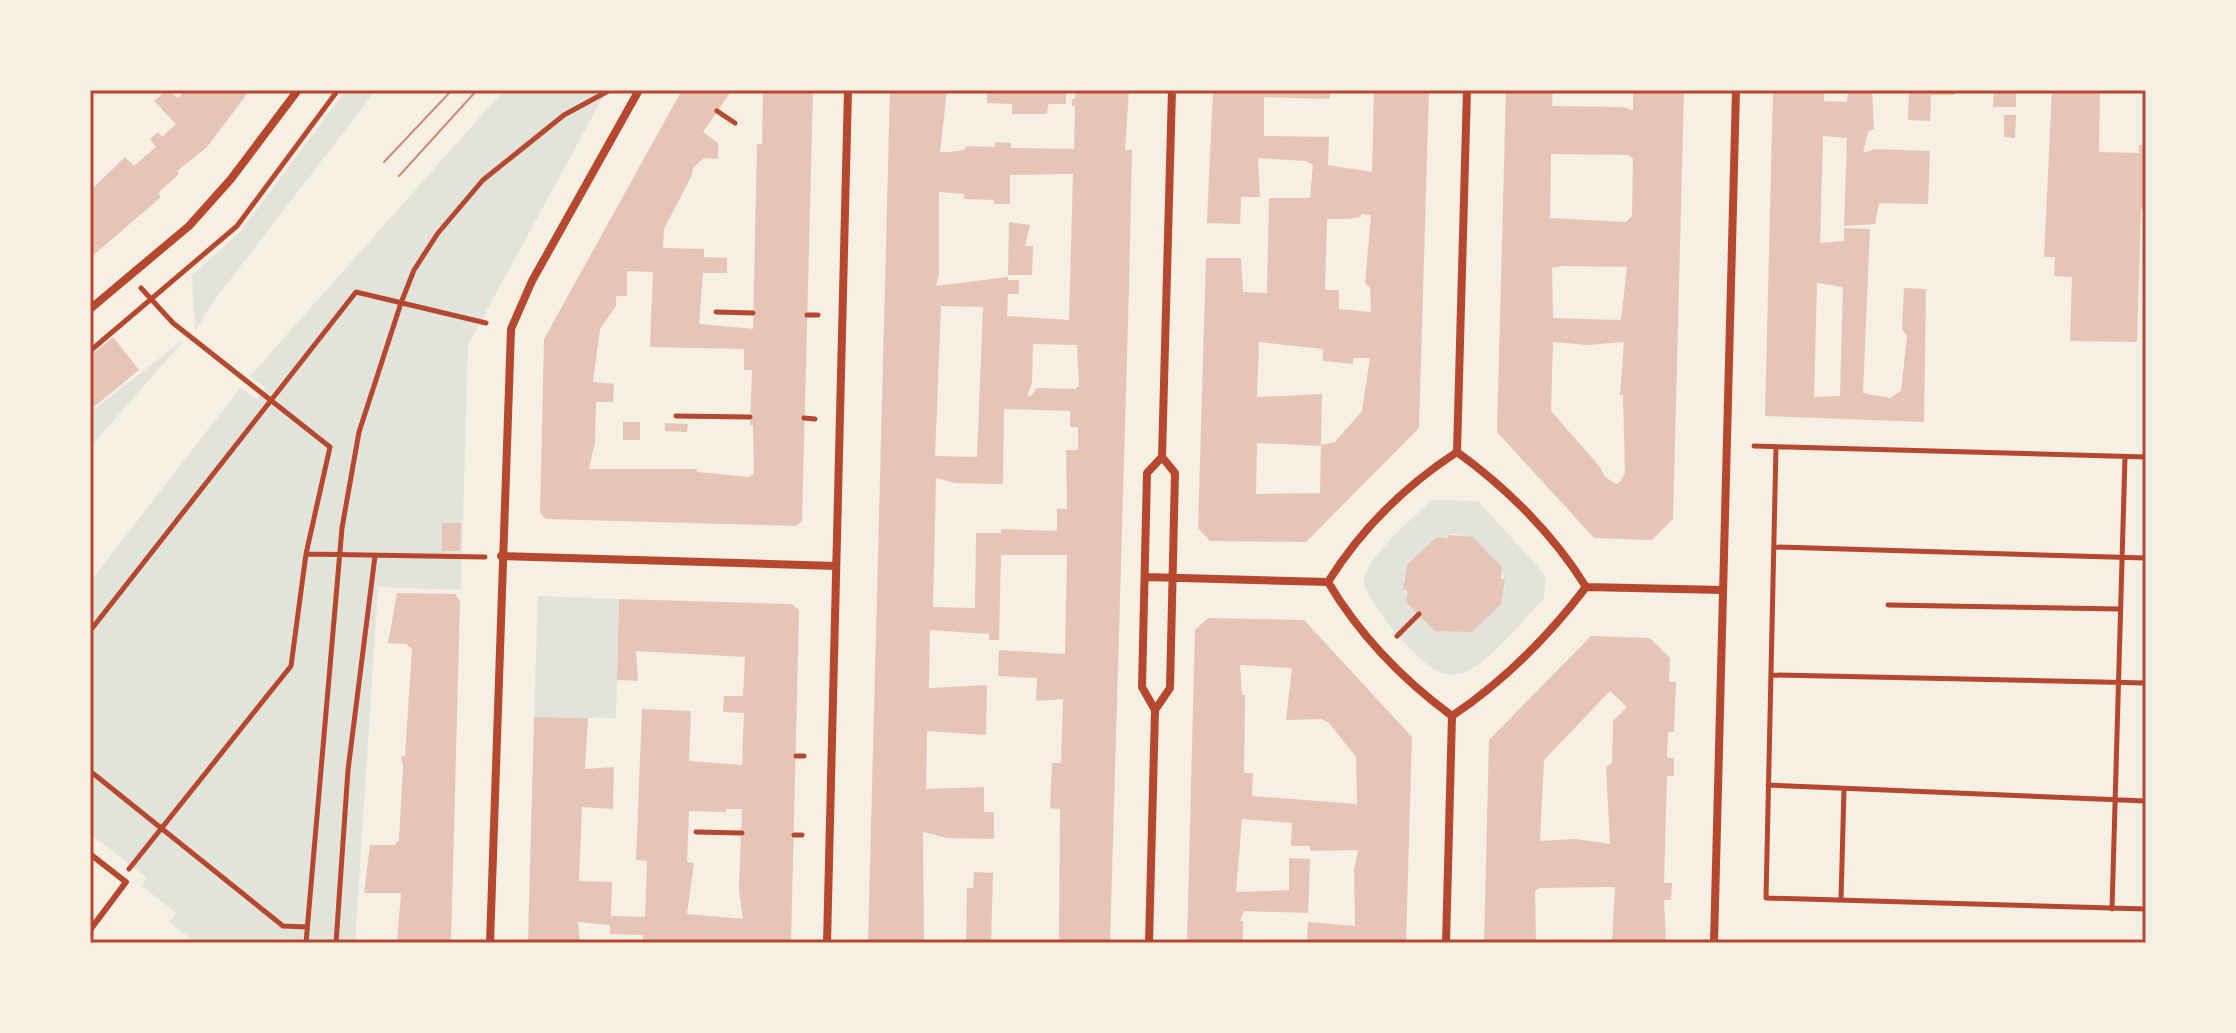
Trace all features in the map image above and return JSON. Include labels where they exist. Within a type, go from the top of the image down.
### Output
[{"type":"street","points":[[90,309],[189,226],[231,179],[298,90]]},
{"type":"street","points":[[490,943],[511,329],[532,281],[639,90]]},
{"type":"street","points":[[827,943],[848,90]]},
{"type":"street","points":[[1155,710],[1170,688],[1175,473],[1162,457],[1172,90]]},
{"type":"street","points":[[1457,452],[1467,90]]},
{"type":"street","points":[[1714,943],[1736,90]]},
{"type":"street","points":[[1328,582],[1350,545],[1418,478],[1457,452]]},
{"type":"street","points":[[1457,452],[1494,479],[1570,562],[1586,587]]},
{"type":"street","points":[[1149,943],[1155,710],[1142,687],[1147,473],[1162,457]]},
{"type":"street","points":[[501,556],[836,566]]},
{"type":"street","points":[[1145,577],[1328,582]]},
{"type":"street","points":[[1328,582],[1350,620],[1411,686],[1452,716]]},
{"type":"street","points":[[1586,587],[1723,590]]},
{"type":"street","points":[[1452,716],[1492,689],[1563,617],[1586,587]]},
{"type":"street","points":[[1446,943],[1452,716]]},
{"type":"lane","points":[[90,854],[126,882],[90,930]]},
{"type":"path","points":[[90,351],[237,226],[338,90]]},
{"type":"path","points":[[306,943],[339,554],[359,432],[401,303],[414,270],[438,233],[483,180],[564,115],[610,90]]},
{"type":"path","points":[[717,111],[735,123]]},
{"type":"path","points":[[90,631],[356,292],[486,323]]},
{"type":"path","points":[[131,866],[291,666],[306,554],[330,447],[150,303]]},
{"type":"path","points":[[716,312],[753,313]]},
{"type":"path","points":[[807,315],[818,315]]},
{"type":"path","points":[[676,416],[750,417]]},
{"type":"path","points":[[804,418],[815,419]]},
{"type":"path","points":[[1754,446],[2146,457]]},
{"type":"path","points":[[1776,447],[1766,898],[2146,909]]},
{"type":"path","points":[[2112,909],[2125,457]]},
{"type":"path","points":[[1774,547],[2146,558]]},
{"type":"path","points":[[306,554],[501,556]]},
{"type":"path","points":[[336,943],[348,770],[375,556]]},
{"type":"path","points":[[1888,605],[2119,609]]},
{"type":"path","points":[[1397,636],[1419,614]]},
{"type":"path","points":[[1773,675],[2146,683]]},
{"type":"path","points":[[796,756],[804,756]]},
{"type":"path","points":[[90,771],[283,926],[307,927]]},
{"type":"path","points":[[1768,785],[2146,801]]},
{"type":"path","points":[[1841,900],[1844,789]]},
{"type":"path","points":[[696,832],[742,833]]},
{"type":"shaded area","points":[[346,90],[376,90],[213,302],[195,332],[192,275],[240,232]]},
{"type":"shaded area","points":[[504,90],[607,90],[468,345],[461,590],[378,587],[355,943],[196,943],[169,922],[176,913],[142,886],[147,878],[90,834],[90,582],[240,388],[257,399],[266,388],[250,376]]},
{"type":"shaded area","points":[[182,343],[90,447],[91,412]]},
{"type":"shaded area","points":[[1431,500],[1478,501],[1546,576],[1544,599],[1495,651],[1460,674],[1439,672],[1419,657],[1372,601],[1364,579],[1373,560]],"holes":[[[1449,534],[1461,535],[1461,539],[1502,567],[1505,591],[1407,602],[1403,578],[1407,578],[1437,537],[1449,539]]]},
{"type":"shaded area","points":[[538,596],[619,599],[616,718],[534,717]]},
{"type":"building","points":[[167,90],[178,98],[185,90],[250,90],[207,147],[177,171],[179,174],[158,193],[161,197],[90,258],[90,191],[125,157],[134,166],[156,147],[150,139],[158,132],[162,137],[176,124],[154,101]]},
{"type":"building","points":[[682,90],[732,90],[703,132],[718,143],[718,159],[704,158],[693,168],[664,229],[663,248],[704,249],[704,257],[727,258],[727,273],[703,273],[699,324],[753,329],[757,144],[762,144],[763,90],[813,90],[802,521],[796,526],[546,519],[540,513],[544,339]],"holes":[[[627,271],[653,272],[650,347],[744,349],[744,370],[752,370],[750,425],[753,425],[754,474],[749,477],[697,472],[697,469],[589,469],[595,442],[596,402],[613,402],[614,384],[593,382],[600,329],[616,306],[616,296],[627,296]]]},
{"type":"building","points":[[890,90],[947,90],[940,152],[950,152],[964,150],[966,146],[995,147],[995,142],[1011,143],[1011,148],[1074,149],[1075,106],[1072,106],[1072,99],[1075,99],[1076,90],[1129,90],[1125,150],[1132,150],[1129,288],[1110,943],[1059,943],[1060,809],[1050,808],[1052,763],[1061,763],[1063,699],[1036,701],[1037,678],[998,676],[999,650],[1065,654],[1067,555],[1001,555],[999,640],[989,640],[989,634],[930,630],[929,688],[987,685],[986,735],[927,731],[926,789],[984,787],[984,812],[994,812],[994,839],[947,838],[923,832],[924,943],[868,943]],"holes":[[[1073,174],[1069,320],[1007,316],[1008,294],[1019,294],[1019,280],[1008,280],[1008,277],[936,286],[939,274],[939,192],[964,194],[964,199],[1010,204],[1010,175]],[[941,306],[983,307],[977,457],[935,456]],[[1033,344],[1077,345],[1079,386],[1075,389],[1037,388],[1031,396],[1027,396],[1032,383]],[[1004,409],[1070,411],[1070,427],[1078,427],[1078,450],[1066,450],[1067,509],[1057,509],[1057,531],[1001,529],[1001,533],[976,533],[975,608],[933,607],[936,478],[955,483],[1003,484]]]},
{"type":"building","points":[[987,90],[1066,90],[1066,104],[1048,104],[1047,114],[1012,114],[1012,104],[987,103]]},
{"type":"building","points":[[1213,90],[1330,90],[1330,99],[1264,97],[1264,136],[1329,137],[1328,165],[1372,172],[1374,90],[1429,90],[1419,428],[1306,542],[1210,541],[1198,528],[1206,258],[1241,258],[1243,292],[1267,293],[1269,198],[1310,198],[1313,165],[1306,161],[1258,158],[1260,197],[1241,197],[1240,224],[1207,223]],"holes":[[[1361,214],[1371,215],[1365,283],[1370,288],[1371,312],[1339,309],[1339,290],[1325,290],[1327,219],[1361,217]],[[1259,342],[1323,349],[1323,361],[1353,364],[1353,358],[1370,358],[1362,411],[1335,442],[1321,445],[1322,394],[1257,397]],[[1257,443],[1321,446],[1320,493],[1256,494]]]},
{"type":"building","points":[[1506,90],[1553,90],[1552,106],[1622,107],[1633,110],[1633,90],[1684,90],[1673,519],[1652,540],[1594,538],[1497,432]],"holes":[[[1551,154],[1628,155],[1633,159],[1632,216],[1626,222],[1550,218]],[[1627,267],[1621,320],[1553,318],[1552,268]],[[1553,342],[1588,345],[1624,342],[1620,395],[1623,395],[1625,473],[1620,482],[1616,484],[1605,477],[1600,467],[1551,411]]]},
{"type":"building","points":[[1773,90],[1824,90],[1824,101],[1847,102],[1848,90],[1872,90],[1874,129],[1868,132],[1863,153],[1875,149],[1930,151],[1928,204],[1879,203],[1875,224],[1844,226],[1847,138],[1823,136],[1820,243],[1844,241],[1844,228],[1870,229],[1863,393],[1890,398],[1901,391],[1907,336],[1902,329],[1904,288],[1926,289],[1924,422],[1765,416]],"holes":[[[1817,283],[1843,287],[1840,396],[1814,397]]]},
{"type":"building","points":[[1909,90],[1955,90],[1954,95],[1931,95],[1930,121],[1908,120]]},
{"type":"building","points":[[1994,90],[2016,90],[2016,107],[1993,107]]},
{"type":"building","points":[[2052,90],[2100,90],[2099,152],[2139,153],[2139,145],[2146,145],[2146,209],[2141,209],[2137,342],[2070,341],[2072,277],[2054,276],[2055,257],[2044,257]]},
{"type":"building","points":[[2004,115],[2016,115],[2015,138],[2004,137]]},
{"type":"building","points":[[1009,222],[1030,225],[1025,246],[1033,246],[1032,275],[1008,275]]},
{"type":"building","points":[[113,337],[139,370],[90,410],[90,356]]},
{"type":"building","points":[[623,422],[640,422],[640,440],[623,440]]},
{"type":"building","points":[[665,423],[688,424],[687,432],[665,431]]},
{"type":"building","points":[[442,523],[461,523],[460,551],[442,551]]},
{"type":"building","points":[[1448,535],[1473,537],[1502,567],[1501,579],[1505,579],[1501,604],[1472,632],[1435,631],[1406,602],[1407,590],[1403,590],[1407,565],[1437,537],[1449,539]]},
{"type":"building","points":[[397,593],[455,594],[460,601],[451,943],[397,943],[401,893],[364,893],[370,845],[395,845],[399,840],[401,756],[405,756],[412,649],[406,644],[388,643]]},
{"type":"building","points":[[619,599],[792,604],[799,610],[791,943],[643,943],[643,935],[610,934],[610,925],[578,922],[580,943],[528,943],[534,717],[588,718],[585,769],[614,767],[613,809],[582,807],[579,881],[612,882],[611,916],[645,917],[647,861],[636,860],[642,709],[691,711],[689,761],[742,765],[744,713],[723,712],[724,696],[743,696],[745,657],[636,651],[638,681],[617,680]],"holes":[[[742,809],[739,890],[743,919],[687,914],[694,863],[687,862],[689,811]]]},
{"type":"building","points":[[1208,618],[1304,620],[1412,737],[1406,943],[1307,943],[1308,922],[1355,926],[1354,870],[1358,850],[1310,851],[1310,846],[1291,846],[1292,823],[1242,819],[1236,892],[1289,890],[1289,858],[1310,859],[1308,913],[1244,911],[1240,921],[1243,921],[1243,943],[1187,943],[1195,630]],"holes":[[[1240,665],[1292,668],[1286,720],[1321,719],[1329,723],[1356,757],[1357,804],[1252,796],[1253,773],[1244,773],[1245,695],[1242,695]]]},
{"type":"building","points":[[1591,636],[1650,638],[1670,658],[1669,682],[1676,682],[1674,732],[1668,732],[1667,758],[1674,758],[1674,776],[1667,776],[1664,883],[1672,883],[1671,900],[1664,900],[1666,943],[1612,943],[1615,887],[1603,887],[1539,888],[1535,891],[1536,943],[1484,943],[1489,740]],"holes":[[[1610,691],[1627,707],[1613,721],[1612,763],[1606,767],[1610,844],[1576,839],[1540,841],[1544,760]]]},
{"type":"building","points":[[974,872],[993,873],[991,943],[966,943],[967,888],[973,888]]},
{"type":"tram line","points":[[384,162],[452,90]]},
{"type":"tram line","points":[[399,176],[477,90]]}]
